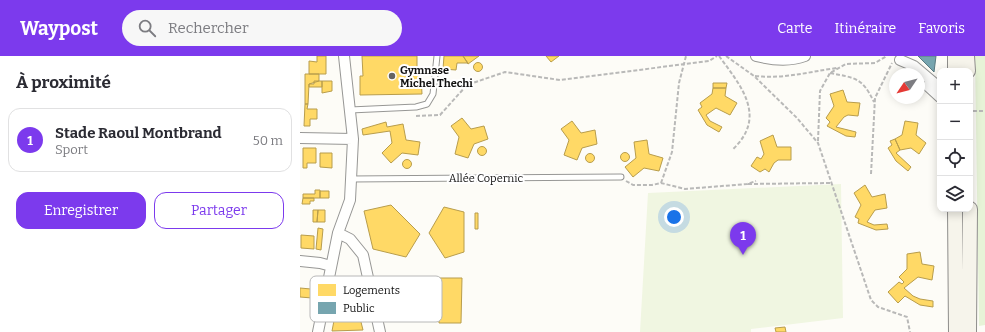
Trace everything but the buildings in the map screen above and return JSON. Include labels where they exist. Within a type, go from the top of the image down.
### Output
[{"type":"main road","points":[[955,56],[955,68]]},
{"type":"main road","points":[[967,56],[968,68]]},
{"type":"main road","points":[[955,212],[956,332]]},
{"type":"main road","points":[[969,332],[968,274],[970,212]]},
{"type":"street","points":[[329,276],[338,233],[350,200],[353,139],[344,56]]},
{"type":"street","points":[[756,56],[772,60],[798,59],[805,56]]},
{"type":"street","points":[[896,60],[907,68]]},
{"type":"street","points":[[896,60],[914,66],[937,85]]},
{"type":"street","points":[[925,83],[937,94]]},
{"type":"street","points":[[300,138],[353,139]]},
{"type":"street","points":[[965,212],[968,274]]},
{"type":"street","points":[[338,233],[350,239],[363,255],[368,276]]},
{"type":"street","points":[[300,262],[320,263],[331,266]]},
{"type":"street","points":[[318,332],[320,322]]},
{"type":"street","points":[[378,322],[380,332]]},
{"type":"lane","points":[[350,110],[416,107],[427,104],[433,94],[437,56]]},
{"type":"lane","name":"Allée Copernic","points":[[351,179],[621,177]]},
{"type":"path","points":[[661,183],[672,152],[683,64],[686,56]]},
{"type":"path","points":[[410,116],[440,115],[467,85],[505,72],[560,80],[710,61],[718,56],[739,82],[748,98],[750,113],[747,127],[741,142],[732,150]]},
{"type":"path","points":[[726,56],[754,76],[797,118],[818,142]]},
{"type":"path","points":[[887,56],[875,63],[846,64],[830,73],[820,91],[818,142],[871,300],[878,307],[906,317],[910,332]]},
{"type":"path","points":[[871,174],[875,98],[896,60]]},
{"type":"path","points":[[754,76],[774,78],[838,68]]},
{"type":"path","points":[[830,73],[860,80],[869,91],[875,103]]},
{"type":"path","points":[[973,111],[985,111]]},
{"type":"path","points":[[621,177],[633,185],[652,185],[661,183],[685,189],[747,184],[831,183]]},
{"type":"path","points":[[747,184],[756,181]]},
{"type":"green space","points":[[975,56],[985,56],[985,325],[979,326]]},
{"type":"green space","points":[[841,184],[843,318],[751,329],[751,332],[640,332],[648,193]]},
{"type":"place","name":"Gymnase Michel Thechi","points":[[392,76]]},
{"type":"place","name":"Stade Raoul Montbrand","points":[[743,255]]}]
